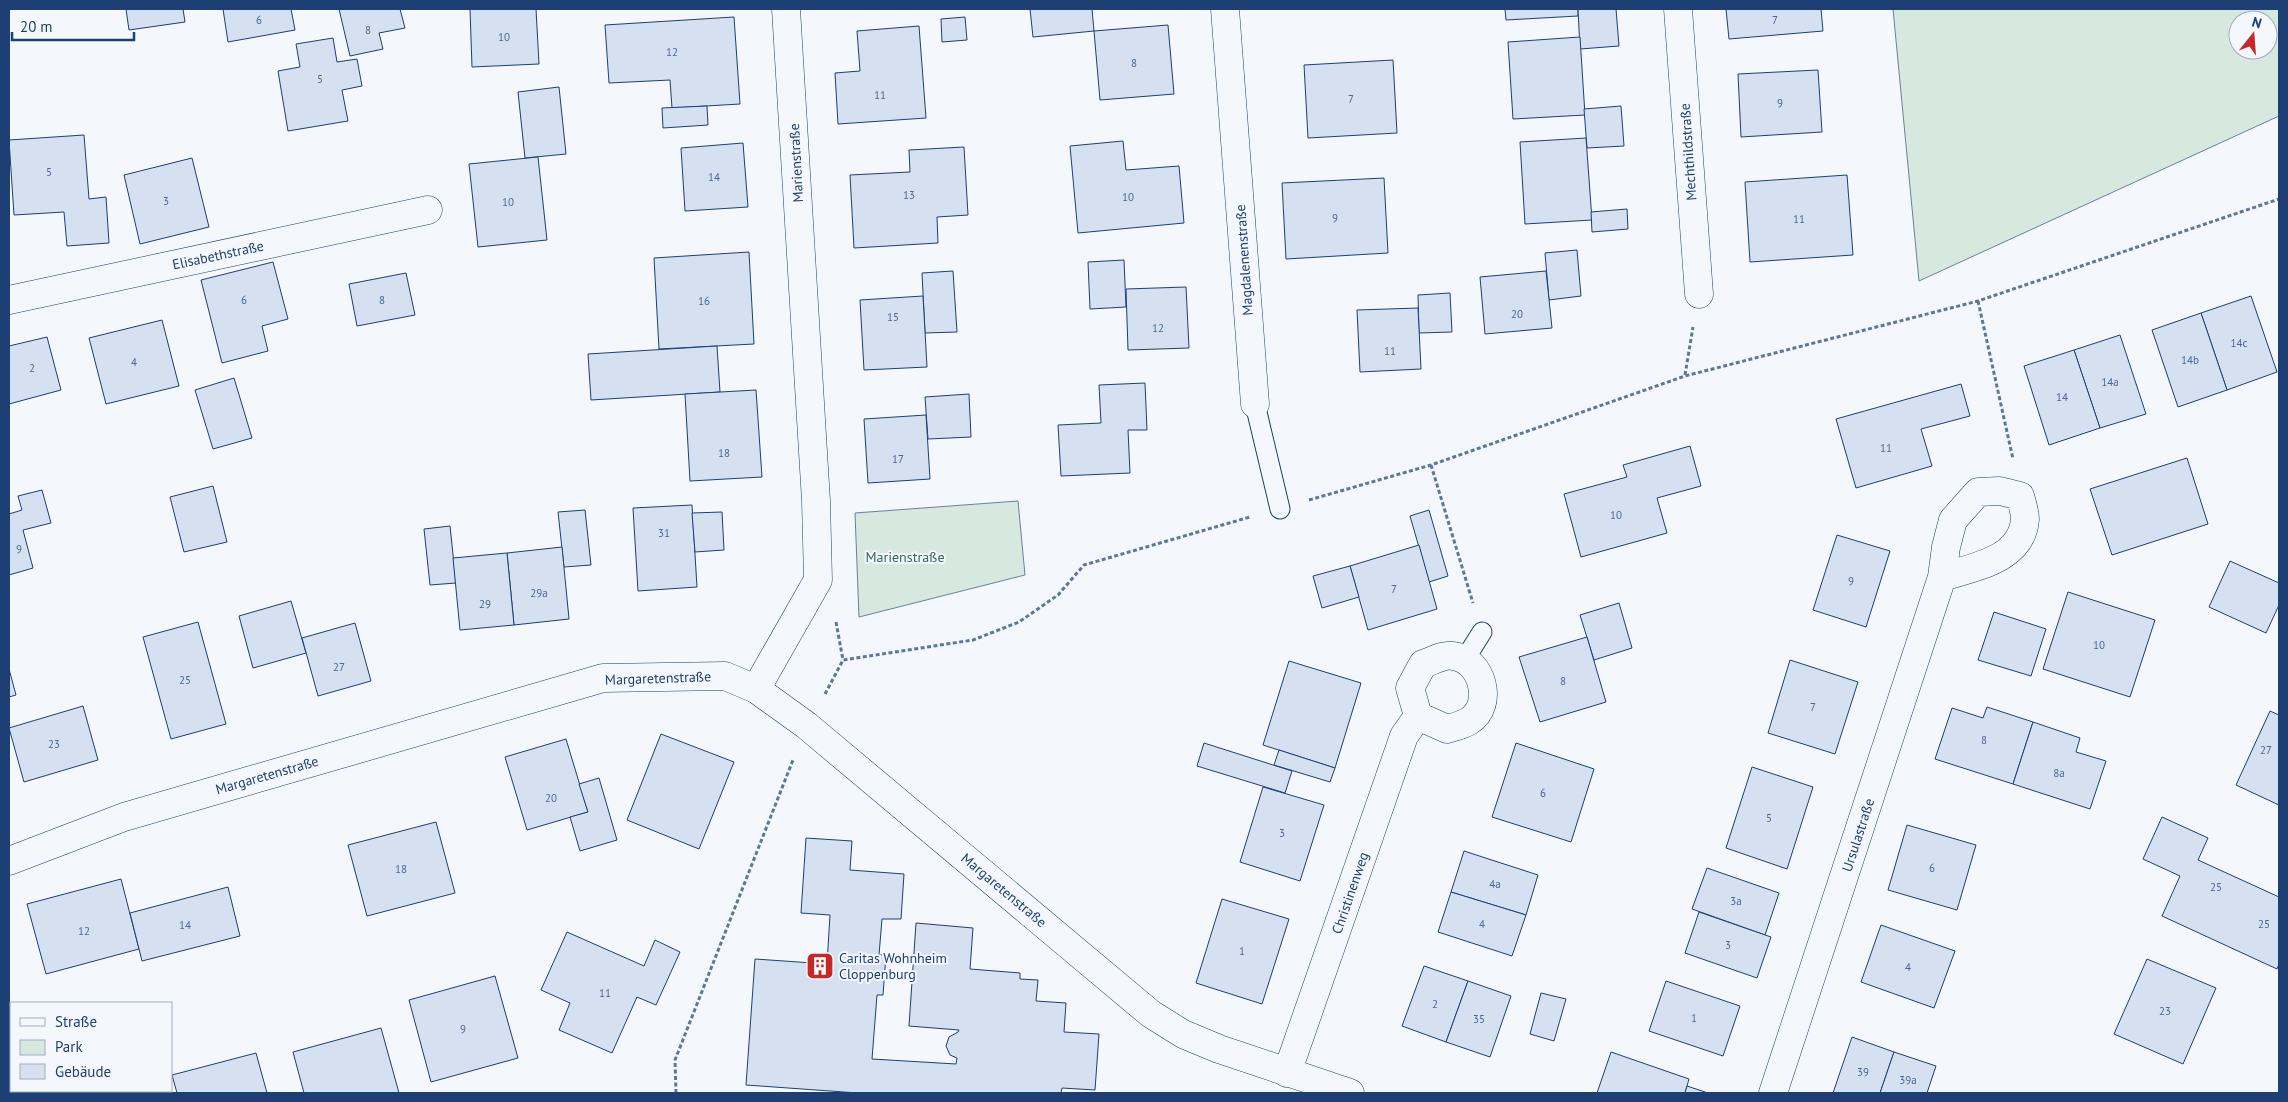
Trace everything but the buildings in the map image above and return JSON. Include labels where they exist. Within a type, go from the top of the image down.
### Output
[{"type":"street","name":"Marienstraße","points":[[756,689],[818,580],[816,501],[786,9]]},
{"type":"street","name":"Magdalenenstraße","points":[[1225,9],[1254,404]]},
{"type":"street","name":"Mechthildstraße","points":[[1678,9],[1699,294]]},
{"type":"street","name":"Elisabethstraße","points":[[9,300],[428,210]]},
{"type":"street","name":"Ursulastraße","points":[[1773,1093],[1942,577],[1946,547],[1953,520],[1978,492],[2000,491],[2020,496]]},
{"type":"street","points":[[1942,577],[1996,561],[2020,539],[2025,518],[2020,496]]},
{"type":"street","points":[[1451,655],[1465,659],[1477,671],[1484,689],[1480,707],[1470,720],[1447,729],[1418,716],[1410,688],[1423,664],[1451,655]]},
{"type":"street","name":"Margaretenstraße","points":[[9,861],[124,817],[603,678],[725,676],[756,689],[806,726],[1151,1014],[1183,1034],[1219,1050],[1350,1093]]},
{"type":"street","name":"Christinenweg","points":[[1287,1073],[1404,736],[1418,716]]},
{"type":"lane","name":"Magdalenenstraße","points":[[1254,404],[1280,509]]},
{"type":"lane","points":[[1465,659],[1482,632]]},
{"type":"path","points":[[676,1093],[675,1060],[806,726],[843,660],[973,640],[1019,622],[1058,594],[1084,565],[1431,465],[1685,376],[1978,301],[2279,199]]},
{"type":"path","points":[[1685,376],[1699,294]]},
{"type":"path","points":[[1978,301],[2020,496]]},
{"type":"path","points":[[1431,465],[1482,632]]},
{"type":"green space","points":[[1893,9],[2279,9],[2279,116],[1919,281]]},
{"type":"green space","name":"Marienstraße","points":[[1018,501],[1025,575],[859,617],[855,513]]},
{"type":"place","name":"Caritas Wohnheim Cloppenburg","points":[[820,966]]}]
